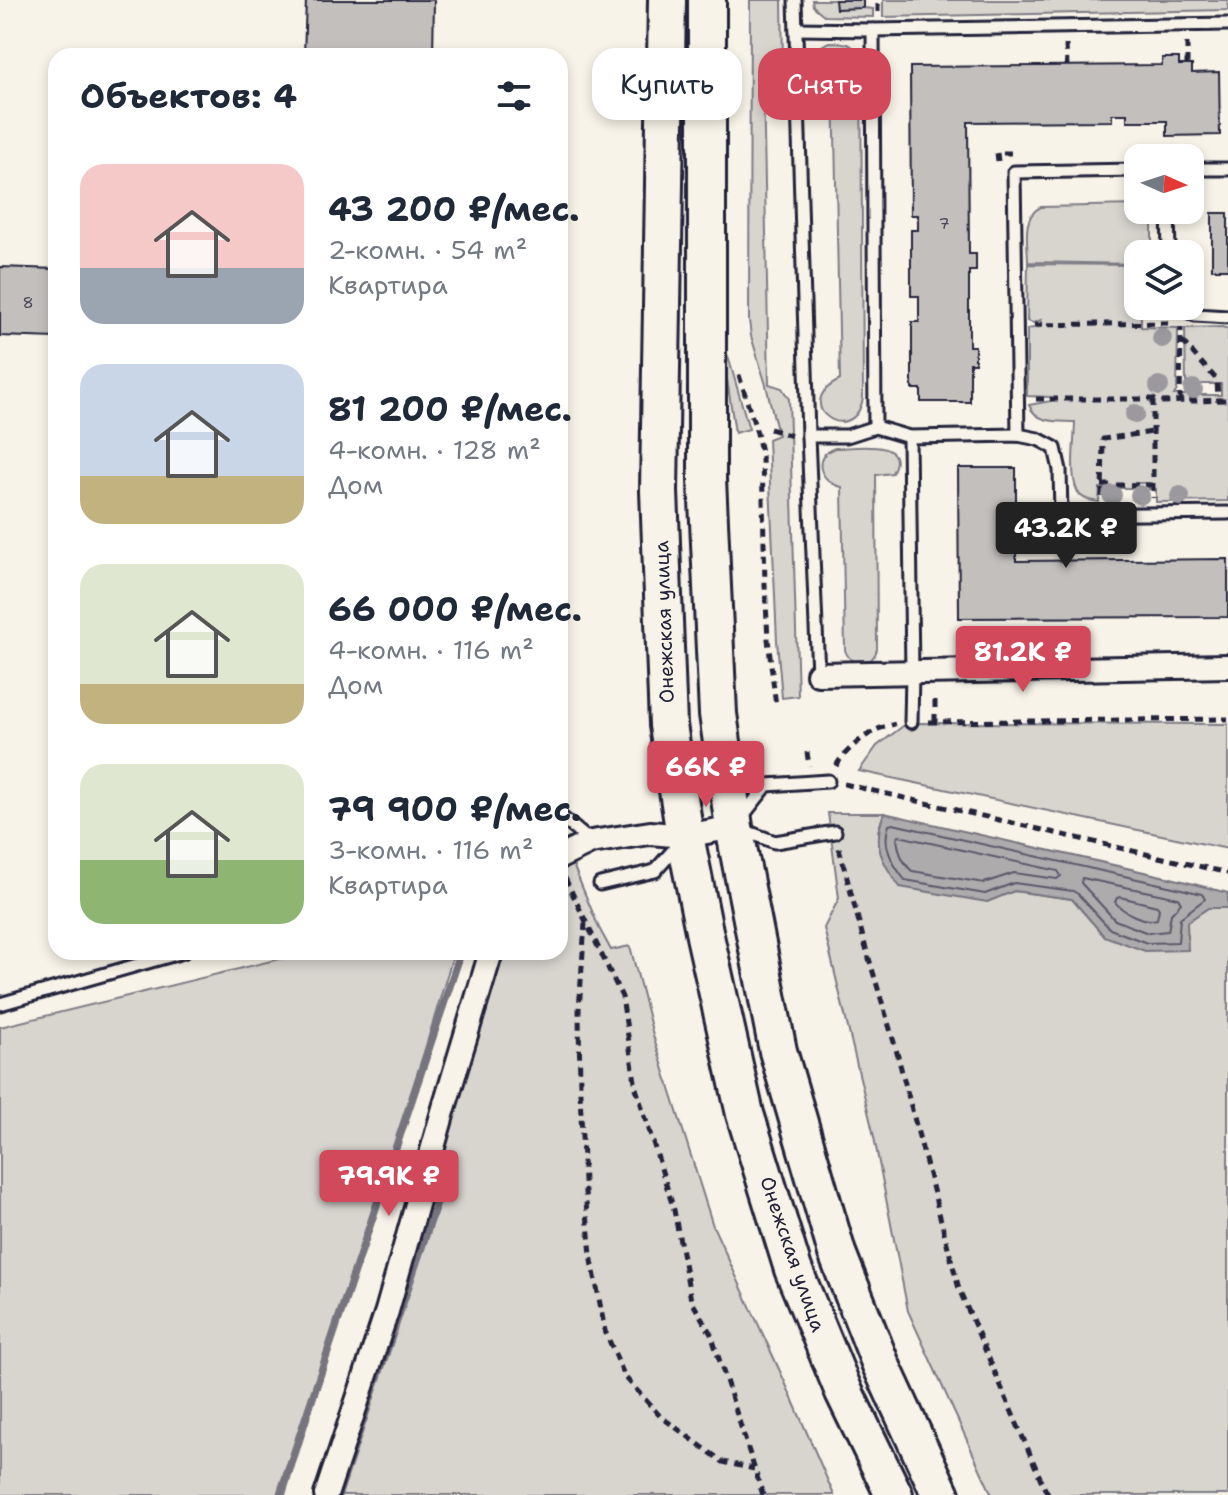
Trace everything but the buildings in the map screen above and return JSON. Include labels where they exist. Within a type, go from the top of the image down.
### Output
[{"type":"main road","name":"Онежская улица","points":[[667,0],[659,491],[668,725],[685,836],[745,1114],[793,1269],[844,1392],[894,1495]]},
{"type":"main road","name":"Онежская улица","points":[[707,0],[708,492],[718,714],[734,827],[778,1051],[837,1253],[881,1365],[941,1495]]},
{"type":"street","points":[[818,674],[1228,666]]},
{"type":"street","points":[[568,853],[591,842],[650,833],[685,836],[734,827]]},
{"type":"street","points":[[326,1495],[387,1311],[489,960]]},
{"type":"lane","points":[[795,0],[818,674]]},
{"type":"lane","points":[[796,29],[1228,24]]},
{"type":"lane","points":[[873,30],[875,427]]},
{"type":"lane","points":[[1204,169],[1228,169]]},
{"type":"lane","points":[[1018,435],[1014,172],[1124,170]]},
{"type":"lane","points":[[1204,316],[1228,317]]},
{"type":"lane","points":[[808,436],[847,436],[875,427],[909,437],[1018,435],[1038,439],[1055,448],[1060,470],[1061,515],[1228,513]]},
{"type":"lane","points":[[909,437],[911,722]]},
{"type":"lane","points":[[828,781],[767,785],[734,827],[775,842],[835,832]]},
{"type":"lane","points":[[568,823],[591,842]]},
{"type":"lane","points":[[600,884],[655,871],[685,836]]},
{"type":"lane","points":[[568,848],[591,842]]},
{"type":"lane","points":[[0,1004],[155,960]]},
{"type":"path","points":[[1187,43],[1187,65]]},
{"type":"path","points":[[1066,44],[1067,66]]},
{"type":"path","points":[[1016,325],[1181,323],[1180,402]]},
{"type":"path","points":[[1181,341],[1217,380],[1218,402]]},
{"type":"path","points":[[737,366],[762,457],[765,585],[776,706]]},
{"type":"path","points":[[1017,399],[1228,400]]},
{"type":"path","points":[[1153,399],[1154,514]]},
{"type":"path","points":[[1101,514],[1103,439],[1153,432]]},
{"type":"path","points":[[1102,485],[1153,485]]},
{"type":"path","points":[[1228,719],[897,723],[876,730],[858,743],[839,760],[828,781],[861,786],[1228,873]]},
{"type":"path","points":[[835,832],[959,1289],[1007,1404],[1050,1495]]},
{"type":"path","points":[[568,884],[622,997],[636,1088],[674,1210],[691,1300],[711,1334],[763,1495]]},
{"type":"path","points":[[585,922],[579,1010],[584,1182],[591,1255],[605,1331],[625,1377],[660,1416],[723,1462],[754,1469]]},
{"type":"shaded area","points":[[750,0],[782,0],[783,48],[758,48],[758,120],[764,120],[769,384],[782,388],[789,399],[798,696],[782,698],[768,439],[778,435],[749,320]]},
{"type":"shaded area","points":[[812,0],[863,0],[863,8],[873,9],[873,17],[825,16],[813,6]]},
{"type":"shaded area","points":[[883,0],[1228,0],[1228,10],[883,17]]},
{"type":"shaded area","points":[[829,42],[839,42],[853,48],[820,48]]},
{"type":"shaded area","points":[[835,120],[861,120],[863,397],[858,413],[849,420],[838,422],[822,410],[820,401],[825,390],[840,380]]},
{"type":"shaded area","points":[[1124,205],[1124,224],[1152,224],[1152,240],[1124,240],[1124,264],[1028,262],[1028,223],[1041,207]]},
{"type":"shaded area","points":[[1028,264],[1124,265],[1124,320],[1141,320],[1141,327],[1178,328],[1177,390],[1174,395],[1221,395],[1221,384],[1186,384],[1185,328],[1228,329],[1228,501],[1156,502],[1156,489],[1149,489],[1149,483],[1131,483],[1131,488],[1100,488],[1099,502],[1080,495],[1073,471],[1075,422],[1042,418],[1029,405],[1051,401],[1050,397],[1027,396],[1027,329],[1041,327],[1041,320],[1033,323],[1027,321]]},
{"type":"shaded area","points":[[723,352],[728,356],[749,429],[735,433]]},
{"type":"shaded area","points":[[878,447],[894,454],[896,462],[892,473],[876,475],[877,649],[871,660],[861,663],[852,660],[845,650],[842,487],[828,480],[821,469],[823,457],[835,448]]},
{"type":"shaded area","points":[[907,723],[1228,724],[1228,849],[859,771],[877,746]]},
{"type":"shaded area","points":[[828,813],[884,813],[878,831],[987,902],[1014,891],[1072,899],[1104,936],[1187,922],[1208,908],[1228,908],[1228,1495],[992,1495],[908,1311],[873,1132],[824,928],[839,898]]},
{"type":"shaded area","points":[[571,860],[611,950],[630,946],[653,1035],[713,1226],[834,1495],[335,1495],[496,960],[568,960],[568,861]]},
{"type":"shaded area","points":[[275,960],[452,960],[285,1495],[0,1495],[0,1027]]},
{"type":"water","points":[[884,813],[1228,893],[1228,908],[1208,908],[1187,922],[1188,950],[1145,951],[1104,936],[1072,899],[1014,891],[987,902],[900,887],[880,852],[880,825]]},
{"type":"waterway","points":[[280,1495],[458,960]]},
{"type":"waterway","points":[[338,1495],[453,1154]]}]
